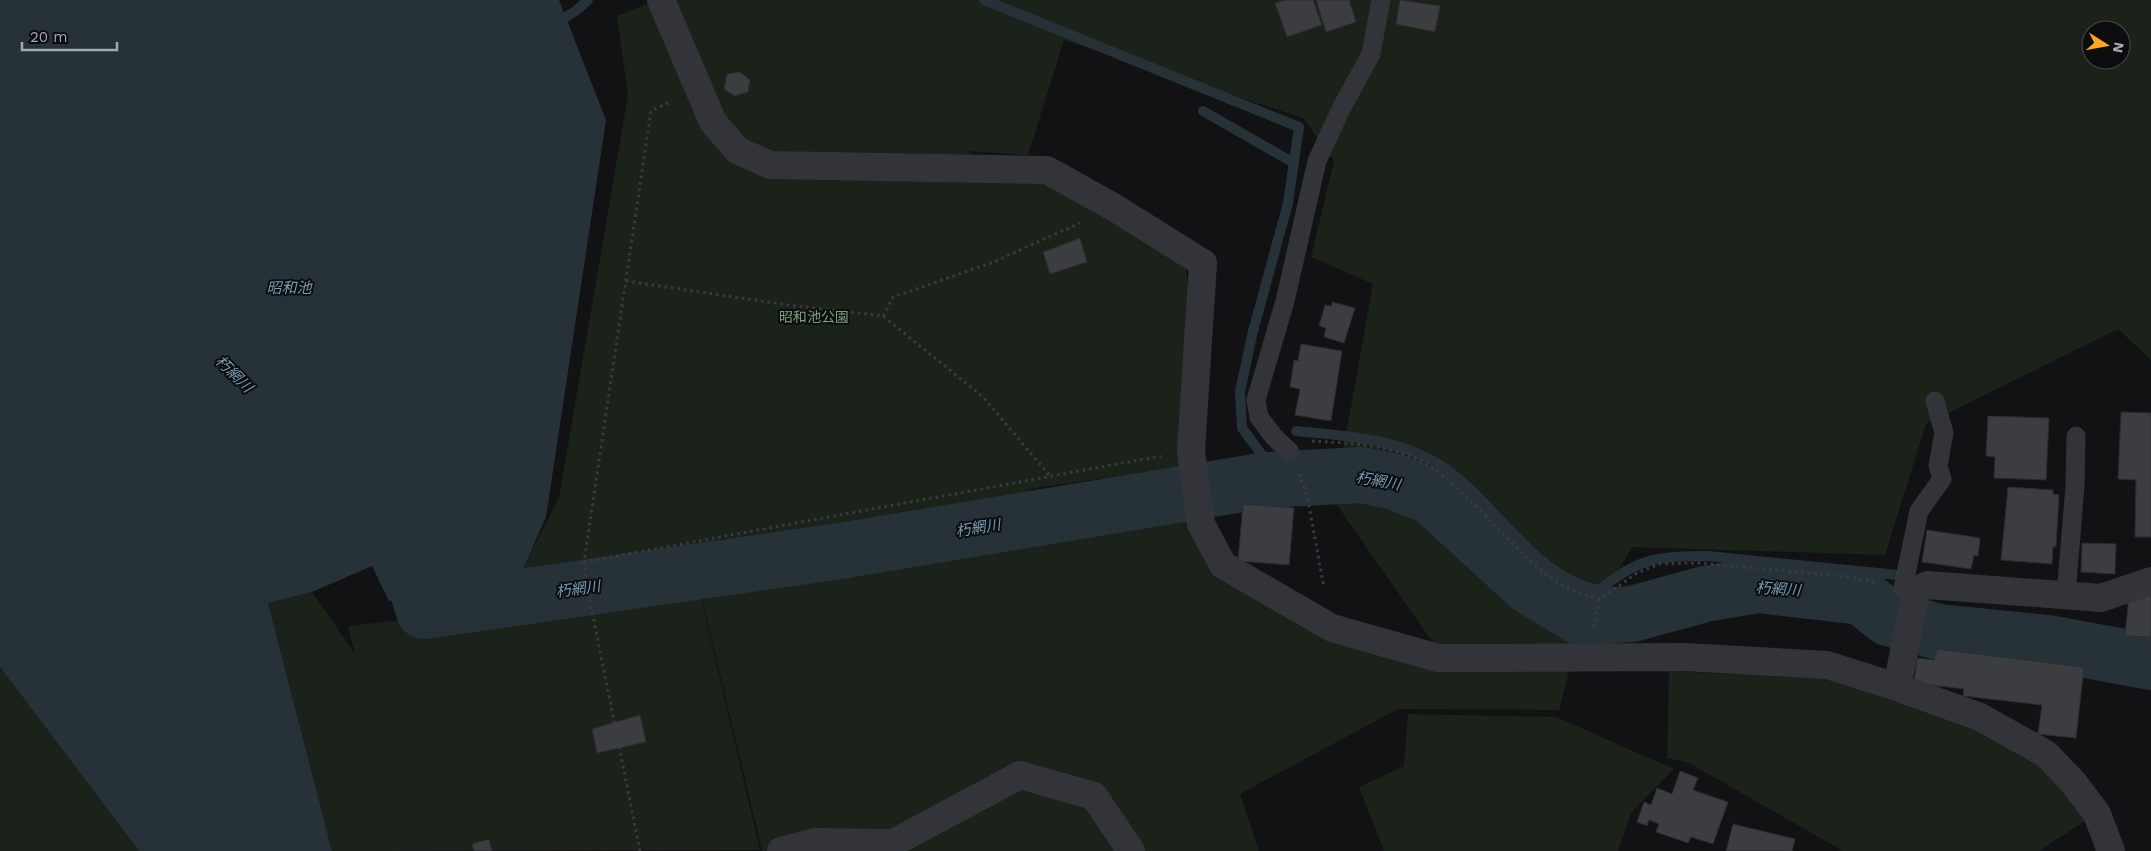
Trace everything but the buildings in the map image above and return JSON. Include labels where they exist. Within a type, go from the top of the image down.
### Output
[{"type":"street","points":[[661,0],[712,122],[737,150],[770,165],[1047,170],[1114,208],[1202,263],[1191,451],[1201,524],[1223,566],[1332,628],[1438,658],[1684,656],[1818,664],[1827,665],[1897,687],[1980,717],[2046,754],[2073,782],[2097,814],[2111,851]]},
{"type":"street","points":[[1897,687],[1906,597],[1916,590],[1928,585],[2067,590],[2101,598],[2151,581]]},
{"type":"street","points":[[781,851],[815,842],[893,843],[1020,775],[1094,796],[1131,851]]},
{"type":"lane","points":[[1286,449],[1274,437],[1260,417],[1256,400],[1285,301],[1317,161],[1342,107],[1371,54],[1381,0]]},
{"type":"lane","points":[[1906,597],[1919,511],[1942,479],[1938,466],[1944,433],[1935,401]]},
{"type":"lane","points":[[2067,590],[2075,486],[2076,436]]},
{"type":"path","points":[[640,851],[584,572],[584,562],[651,111],[697,88]]},
{"type":"path","points":[[883,316],[893,297],[991,263],[1114,208]]},
{"type":"path","points":[[626,280],[788,306],[883,316],[983,397],[1051,476]]},
{"type":"path","points":[[1286,449],[1294,440],[1360,444],[1411,456],[1438,471],[1538,567],[1556,581],[1569,588],[1600,599]]},
{"type":"path","points":[[584,562],[1191,451]]},
{"type":"path","points":[[1307,495],[1332,628]]},
{"type":"path","points":[[1593,624],[1600,599],[1615,587],[1660,564],[1699,563],[1851,577],[1906,597]]},
{"type":"green space","name":"昭和池公園","points":[[657,0],[2151,0],[2151,360],[2118,329],[1926,424],[1885,555],[1632,547],[1576,645],[1559,710],[1398,709],[1240,794],[1259,851],[762,851],[698,582],[1086,526],[1205,505],[1226,571],[1314,625],[1434,644],[1334,501],[1373,284],[1311,257],[1334,161],[1303,118],[1064,40],[1028,155],[967,151],[999,172],[1038,180],[1076,197],[1186,268],[1192,327],[1179,467],[1030,489],[1032,506],[692,559],[760,850],[332,851],[268,603],[312,592],[355,654],[348,626],[576,601],[571,576],[539,582],[521,571],[559,498],[628,95],[617,16]]},
{"type":"green space","points":[[0,667],[139,851],[0,851]]},
{"type":"green space","points":[[1669,671],[1837,679],[1969,722],[2041,761],[2088,819],[2039,851],[1843,851],[1689,763],[1667,758]]},
{"type":"green space","points":[[1408,714],[1556,717],[1674,769],[1631,813],[1618,851],[1384,851],[1359,787],[1404,766]]},
{"type":"water","name":"昭和池","points":[[0,0],[559,0],[606,120],[546,517],[522,571],[389,601],[372,566],[312,592],[268,603],[332,851],[139,851],[0,667]]},
{"type":"waterway","points":[[555,24],[577,10],[588,0]]},
{"type":"waterway","points":[[984,0],[1299,127],[1288,203],[1252,335],[1240,392],[1242,428],[1280,479]]},
{"type":"waterway","points":[[1203,111],[1294,163]]},
{"type":"waterway","points":[[1296,431],[1370,440],[1406,449],[1423,456],[1440,465],[1459,479],[1535,555],[1555,571],[1577,583],[1600,590],[1626,571],[1638,565],[1663,558],[1677,557],[1708,556],[1908,576]]},
{"type":"waterway","name":"朽網川","points":[[387,527],[402,542],[424,611],[840,551],[1266,480],[1361,475],[1392,481],[1431,496],[1529,586],[1580,617],[1632,614],[1705,594],[1758,585],[1862,597],[1888,618],[1939,632],[2048,643],[2151,662]]}]
